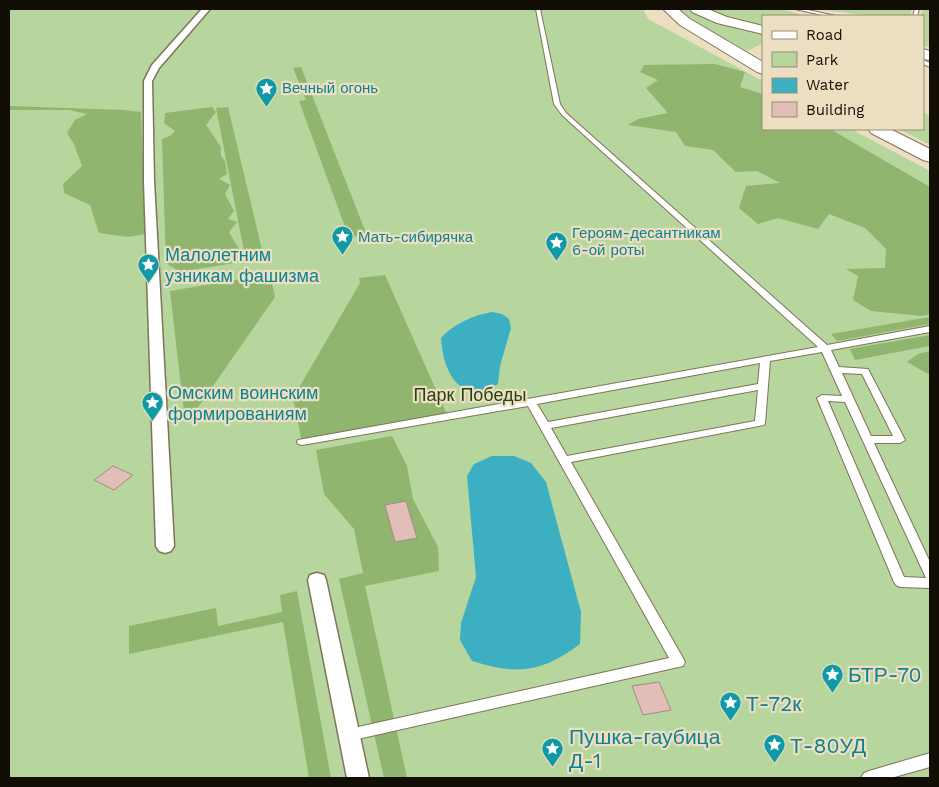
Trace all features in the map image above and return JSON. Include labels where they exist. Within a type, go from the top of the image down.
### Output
[{"type":"main road","points":[[670,9],[685,22],[760,63]]},
{"type":"main road","points":[[697,9],[722,20],[762,30]]},
{"type":"main road","points":[[879,130],[930,156]]},
{"type":"street","points":[[165,546],[158,424],[149,181],[148,81],[155,67],[206,9]]},
{"type":"street","points":[[317,580],[358,778]]},
{"type":"lane","points":[[538,9],[556,104],[564,114],[826,349],[930,575]]},
{"type":"lane","points":[[797,9],[829,15]]},
{"type":"lane","points":[[926,53],[930,64]]},
{"type":"lane","points":[[302,442],[930,329]]},
{"type":"lane","points":[[564,460],[760,423],[765,360]]},
{"type":"lane","points":[[836,370],[865,371],[900,440],[868,439]]},
{"type":"lane","points":[[545,426],[763,386]]},
{"type":"lane","points":[[849,399],[822,398],[900,582],[930,583]]},
{"type":"lane","points":[[349,734],[678,662],[531,402]]},
{"type":"lane","points":[[869,778],[930,760]]},
{"type":"green space","name":"Парк Победы","points":[[9,9],[643,9],[648,19],[762,80],[762,130],[853,130],[930,171],[930,778],[9,778]]},
{"type":"green space","points":[[679,9],[691,9],[718,21],[762,33],[762,44],[747,51],[696,22]]},
{"type":"green space","points":[[707,9],[782,9],[802,15],[762,15],[762,27],[725,17]]},
{"type":"green space","points":[[816,9],[912,9],[910,15],[865,15]]},
{"type":"green space","points":[[923,9],[930,9],[930,47],[924,46],[924,15],[921,15]]},
{"type":"green space","points":[[715,64],[745,72],[740,87],[762,94],[762,130],[832,130],[930,187],[930,314],[922,316],[871,311],[853,300],[858,276],[846,269],[885,268],[886,249],[865,228],[829,214],[818,229],[778,218],[758,224],[739,208],[746,186],[780,183],[757,171],[736,172],[713,150],[685,146],[676,132],[628,125],[638,119],[668,113],[646,88],[658,80],[640,72],[644,65]]},
{"type":"green space","points":[[301,67],[366,233],[359,237],[348,235],[299,101],[306,100],[293,68]]},
{"type":"green space","points":[[9,106],[141,112],[145,234],[128,237],[99,233],[90,205],[64,193],[63,184],[82,166],[74,144],[67,133],[75,120],[87,114],[69,110],[10,110]]},
{"type":"green space","points":[[212,107],[216,112],[206,125],[221,147],[221,156],[225,161],[227,174],[219,179],[230,185],[225,194],[234,211],[228,219],[237,222],[229,232],[246,261],[180,272],[166,263],[162,139],[170,136],[175,131],[164,123],[165,113]]},
{"type":"green space","points":[[228,107],[262,250],[252,253],[244,251],[216,108]]},
{"type":"green space","points":[[924,113],[930,116],[930,145],[901,130],[924,130]]},
{"type":"green space","points":[[270,274],[275,297],[197,409],[184,412],[170,291]]},
{"type":"green space","points":[[385,275],[448,417],[302,442],[293,398],[360,283],[359,278]]},
{"type":"green space","points":[[930,317],[930,324],[837,341],[831,334]]},
{"type":"green space","points":[[930,335],[930,346],[855,360],[850,349]]},
{"type":"green space","points":[[930,351],[930,375],[907,362],[918,354]]},
{"type":"green space","points":[[392,436],[407,466],[413,499],[438,547],[439,571],[365,586],[407,778],[384,778],[339,579],[363,573],[354,529],[324,494],[316,450]]},
{"type":"green space","points":[[297,591],[331,778],[309,778],[283,622],[129,654],[129,626],[216,608],[218,626],[282,612],[280,595]]},
{"type":"water","points":[[492,312],[502,314],[509,319],[511,328],[500,366],[498,384],[485,390],[473,391],[464,388],[456,382],[450,373],[445,363],[441,338],[452,328],[464,321]]},
{"type":"water","points":[[492,456],[514,456],[531,463],[546,482],[581,612],[580,644],[553,661],[528,669],[502,668],[472,661],[460,640],[461,623],[476,577],[467,476],[474,464]]},
{"type":"building","points":[[113,466],[133,475],[114,490],[94,480]]},
{"type":"building","points":[[406,501],[417,538],[395,542],[385,505]]},
{"type":"building","points":[[659,682],[671,710],[643,715],[632,686]]},
{"type":"place","name":"Вечный огонь","points":[[266,107]]},
{"type":"place","name":"Мать-сибирячка","points":[[342,256]]},
{"type":"place","name":"Героям-десантникам 6-ой роты","points":[[556,261]]},
{"type":"place","name":"Малолетним узникам фашизма","points":[[149,283]]},
{"type":"place","name":"Омским воинским формированиям","points":[[152,421]]},
{"type":"place","name":"БТР-70","points":[[832,693]]},
{"type":"place","name":"Т-72к","points":[[730,722]]},
{"type":"place","name":"Т-80УД","points":[[774,764]]},
{"type":"place","name":"Пушка-гаубица Д-1","points":[[553,767]]}]
